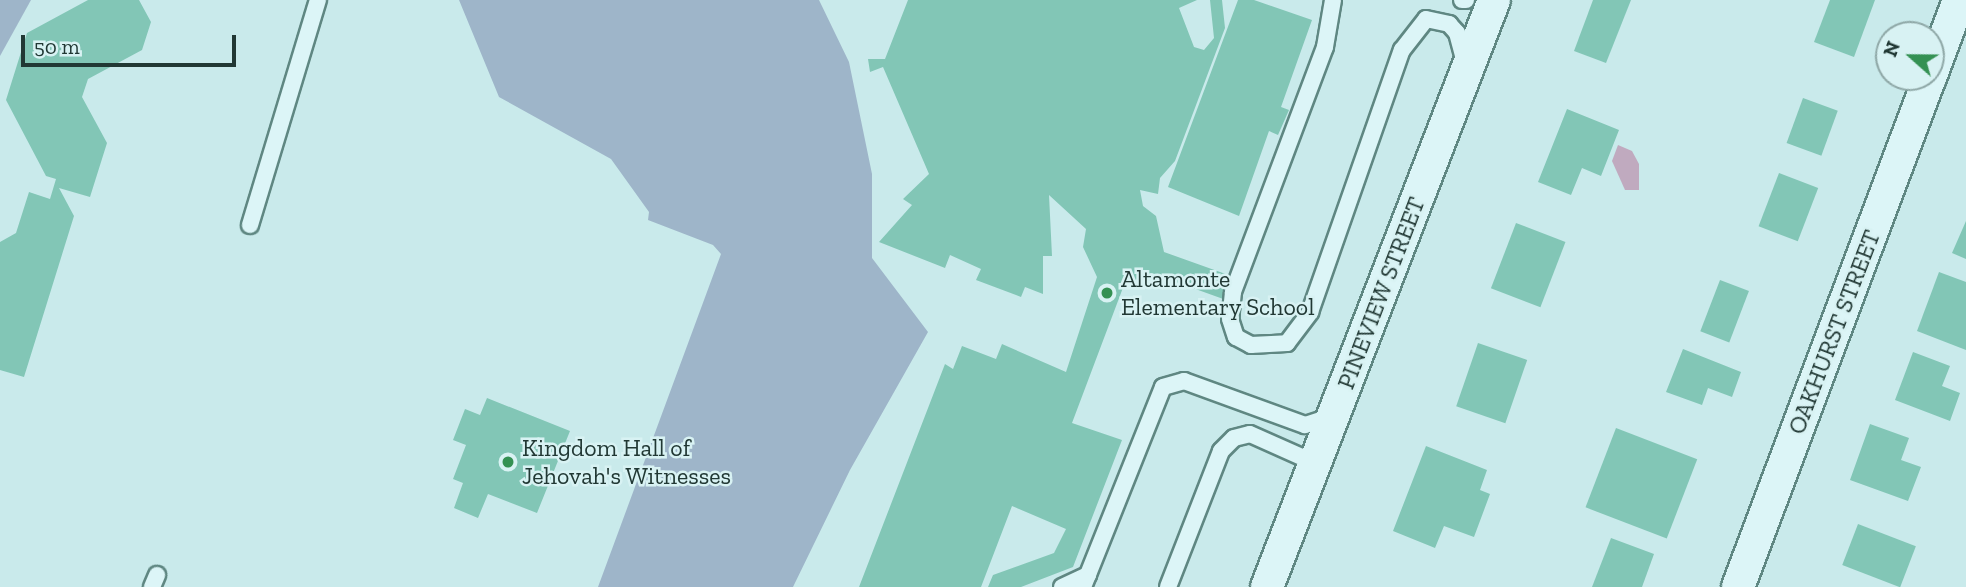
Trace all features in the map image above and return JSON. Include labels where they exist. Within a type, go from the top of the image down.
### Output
[{"type":"street","name":"PINEVIEW STREET","points":[[1267,587],[1494,0]]},
{"type":"street","name":"OAKHURST STREET","points":[[1945,38],[1959,0]]},
{"type":"street","name":"OAKHURST STREET","points":[[1738,587],[1925,91]]},
{"type":"lane","points":[[250,225],[318,0]]},
{"type":"lane","points":[[1333,0],[1325,47],[1233,292],[1230,319],[1236,337],[1243,341],[1272,346],[1287,343],[1310,312],[1402,50],[1426,19],[1449,24],[1457,33],[1466,71]]},
{"type":"lane","points":[[1062,587],[1086,581],[1163,387],[1184,381],[1305,425],[1333,416]]},
{"type":"lane","points":[[1168,587],[1221,451],[1234,438],[1250,434],[1315,463]]},
{"type":"shaded area","points":[[0,0],[31,0],[0,56]]},
{"type":"shaded area","points":[[459,0],[819,0],[849,62],[872,174],[872,258],[928,332],[850,470],[793,587],[598,587],[721,254],[713,245],[648,220],[649,212],[611,159],[499,97]]},
{"type":"shaded area","points":[[1618,145],[1632,151],[1639,164],[1639,190],[1625,190],[1612,161]]},
{"type":"building","points":[[88,0],[139,0],[151,22],[142,50],[88,79],[82,97],[107,143],[90,197],[59,188],[74,216],[24,377],[0,370],[0,242],[16,233],[29,192],[50,199],[56,179],[46,176],[6,100],[27,33]]},
{"type":"building","name":"Altamonte Elementary School","points":[[908,0],[1197,0],[1179,8],[1194,47],[1204,50],[1214,38],[1210,0],[1222,0],[1225,28],[1175,161],[1160,178],[1158,194],[1140,190],[1143,206],[1156,216],[1164,252],[1234,277],[1226,300],[1151,273],[1124,285],[1072,423],[1122,440],[1073,567],[1021,587],[988,587],[993,575],[1054,553],[1066,529],[1012,506],[981,587],[859,587],[945,364],[953,369],[962,346],[996,359],[1002,344],[1066,372],[1097,277],[1083,247],[1086,229],[1049,195],[1052,256],[1043,256],[1043,294],[1025,287],[1021,297],[976,280],[981,269],[950,255],[945,268],[879,242],[912,205],[903,199],[929,174],[883,67],[870,72],[868,59],[885,59]]},
{"type":"building","points":[[1238,0],[1254,0],[1312,20],[1281,107],[1289,110],[1278,135],[1269,131],[1239,216],[1168,187]]},
{"type":"building","points":[[1593,0],[1631,0],[1606,63],[1574,51]]},
{"type":"building","points":[[1830,0],[1875,0],[1854,57],[1814,42]]},
{"type":"building","points":[[1803,98],[1838,111],[1821,156],[1787,143]]},
{"type":"building","points":[[1567,109],[1619,130],[1601,176],[1582,168],[1571,195],[1538,182]]},
{"type":"building","points":[[1779,173],[1818,188],[1798,241],[1759,226]]},
{"type":"building","points":[[1966,221],[1966,259],[1952,253]]},
{"type":"building","points":[[1516,223],[1565,242],[1540,307],[1491,288]]},
{"type":"building","points":[[1939,272],[1966,282],[1966,350],[1917,331]]},
{"type":"building","points":[[1720,280],[1749,291],[1729,342],[1700,331]]},
{"type":"building","points":[[1478,343],[1527,360],[1505,423],[1456,406]]},
{"type":"building","points":[[1683,349],[1741,372],[1732,397],[1708,388],[1702,405],[1666,392]]},
{"type":"building","points":[[1913,352],[1950,366],[1942,386],[1960,393],[1950,421],[1895,400]]},
{"type":"building","name":"Kingdom Hall of Jehovah's Witnesses","points":[[487,398],[570,431],[537,513],[488,494],[478,518],[454,508],[463,483],[453,479],[466,445],[453,440],[465,409],[480,415]]},
{"type":"building","points":[[1870,424],[1909,438],[1901,460],[1921,467],[1908,501],[1850,480]]},
{"type":"building","points":[[1616,428],[1697,459],[1667,539],[1586,507]]},
{"type":"building","points":[[1426,446],[1487,470],[1480,490],[1490,494],[1474,537],[1444,526],[1435,548],[1393,531]]},
{"type":"building","points":[[1858,524],[1916,546],[1900,587],[1842,565]]},
{"type":"building","points":[[1611,538],[1654,554],[1642,587],[1592,587]]},
{"type":"place","name":"Altamonte Elementary School","points":[[1107,293]]},
{"type":"place","name":"Kingdom Hall of Jehovah's Witnesses","points":[[508,462]]}]
